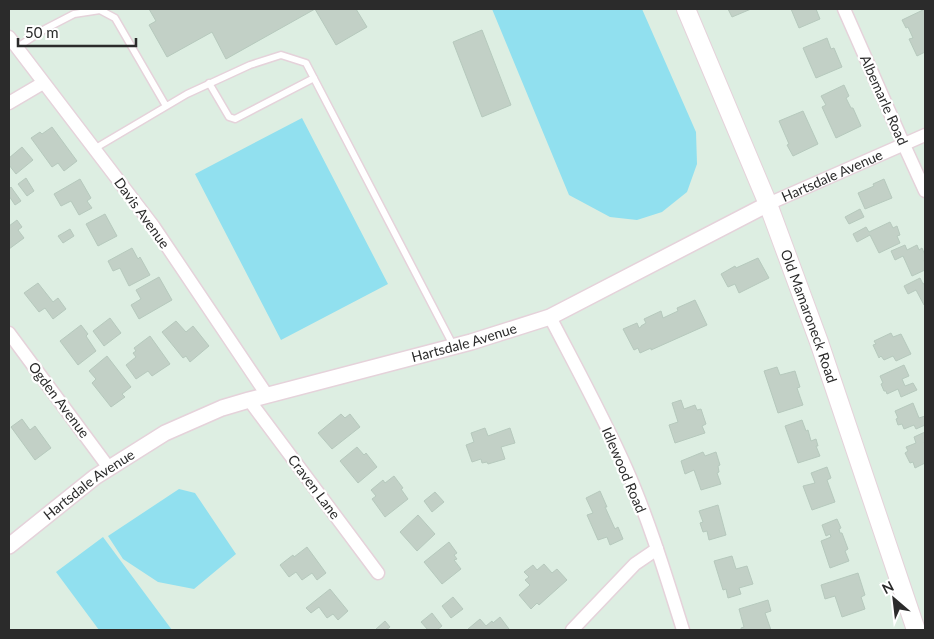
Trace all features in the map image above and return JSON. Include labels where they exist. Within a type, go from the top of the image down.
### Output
[{"type":"main road","name":"Old Mamaroneck Road","points":[[686,9],[768,204],[819,342],[916,630]]},
{"type":"street","name":"Albemarle Road","points":[[844,9],[925,191]]},
{"type":"street","name":"Davis Avenue","points":[[13,42],[154,227],[267,395]]},
{"type":"street","points":[[9,103],[43,83]]},
{"type":"street","name":"Hartsdale Avenue","points":[[9,546],[95,477],[165,432],[222,408],[454,346],[550,317],[768,204],[925,135]]},
{"type":"street","name":"Idlewood Road","points":[[550,317],[626,468],[657,548],[684,630]]},
{"type":"street","name":"Ogden Avenue","points":[[9,333],[109,468]]},
{"type":"street","name":"Craven Lane","points":[[249,400],[378,573]]},
{"type":"street","points":[[572,630],[635,564],[657,548]]},
{"type":"lane","points":[[13,42],[74,14],[100,10],[115,18],[166,106]]},
{"type":"lane","points":[[94,149],[187,94],[250,65],[281,55],[306,63],[454,346]]},
{"type":"lane","points":[[209,84],[228,117],[236,119],[314,78]]},
{"type":"shaded area","points":[[492,9],[642,9],[696,132],[697,164],[687,192],[662,212],[637,220],[610,217],[569,195]]},
{"type":"shaded area","points":[[302,118],[388,284],[281,340],[195,174]]},
{"type":"shaded area","points":[[179,489],[195,493],[236,554],[194,589],[158,582],[123,559],[108,536]]},
{"type":"shaded area","points":[[103,537],[172,630],[99,630],[56,572]]},
{"type":"building","points":[[149,9],[315,9],[226,59],[212,32],[167,57],[149,25],[156,21]]},
{"type":"building","points":[[315,9],[356,9],[367,27],[336,45]]},
{"type":"building","points":[[728,9],[751,9],[732,17]]},
{"type":"building","points":[[791,9],[816,9],[820,19],[799,28]]},
{"type":"building","points":[[925,9],[925,52],[917,56],[909,39],[913,38],[902,20]]},
{"type":"building","points":[[482,30],[511,105],[482,117],[453,42]]},
{"type":"building","points":[[827,38],[831,49],[834,48],[842,67],[816,78],[803,48]]},
{"type":"building","points":[[844,85],[849,96],[846,98],[861,126],[836,138],[822,107],[826,105],[821,96]]},
{"type":"building","points":[[803,111],[818,144],[793,156],[779,121]]},
{"type":"building","points":[[52,127],[77,161],[64,171],[58,163],[52,167],[31,138],[40,132],[42,134]]},
{"type":"building","points":[[22,147],[33,160],[16,174],[9,165],[9,158]]},
{"type":"building","points":[[26,178],[34,191],[27,196],[18,184]]},
{"type":"building","points":[[80,179],[91,198],[87,201],[92,208],[79,215],[71,201],[61,206],[54,194]]},
{"type":"building","points":[[884,179],[892,198],[865,209],[858,193]]},
{"type":"building","points":[[11,187],[21,201],[15,205],[9,196],[9,189]]},
{"type":"building","points":[[860,209],[864,217],[849,224],[845,217]]},
{"type":"building","points":[[105,214],[117,236],[98,246],[86,224]]},
{"type":"building","points":[[17,220],[22,227],[18,230],[24,238],[9,249],[9,226]]},
{"type":"building","points":[[890,222],[893,228],[897,226],[900,235],[897,236],[900,243],[879,253],[870,235],[857,242],[853,234],[866,227],[869,232]]},
{"type":"building","points":[[70,229],[74,236],[63,243],[58,236]]},
{"type":"building","points":[[905,245],[907,250],[917,245],[919,250],[922,248],[925,255],[925,270],[912,276],[903,256],[895,260],[891,251]]},
{"type":"building","points":[[132,248],[138,259],[140,257],[150,275],[129,286],[120,268],[113,271],[108,261]]},
{"type":"building","points":[[758,258],[769,278],[739,293],[735,284],[728,287],[721,274],[735,266],[736,268]]},
{"type":"building","points":[[159,277],[172,300],[139,319],[131,305],[141,299],[136,290]]},
{"type":"building","points":[[920,278],[923,284],[925,283],[924,305],[916,290],[908,294],[904,286]]},
{"type":"building","points":[[38,283],[53,302],[58,298],[66,309],[53,319],[45,308],[39,312],[24,293]]},
{"type":"building","points":[[695,300],[707,325],[651,350],[651,348],[640,353],[638,348],[634,350],[623,329],[637,323],[639,328],[646,323],[644,319],[661,311],[663,318],[678,311],[677,308]]},
{"type":"building","points":[[110,318],[121,333],[104,346],[93,331]]},
{"type":"building","points":[[176,321],[186,332],[193,326],[209,346],[190,362],[186,356],[183,358],[162,332]]},
{"type":"building","points":[[81,325],[88,334],[86,336],[96,351],[78,365],[60,341]]},
{"type":"building","points":[[891,333],[893,337],[901,334],[911,354],[896,361],[893,356],[884,360],[881,356],[879,358],[873,345],[876,344],[874,341]]},
{"type":"building","points":[[150,336],[170,364],[152,376],[148,371],[136,379],[126,365],[136,357],[133,353],[136,351],[134,348]]},
{"type":"building","points":[[107,356],[131,387],[122,394],[125,397],[111,407],[92,383],[96,379],[89,371]]},
{"type":"building","points":[[904,365],[909,376],[902,379],[905,386],[913,383],[917,390],[901,397],[898,389],[887,394],[881,384],[883,383],[880,376]]},
{"type":"building","points":[[777,367],[780,375],[795,371],[800,387],[797,388],[803,405],[778,413],[764,371]]},
{"type":"building","points":[[681,400],[684,409],[695,405],[697,410],[701,409],[706,424],[702,426],[705,433],[675,443],[669,425],[678,422],[672,403]]},
{"type":"building","points":[[913,403],[919,418],[925,416],[925,425],[916,429],[914,425],[904,429],[902,424],[898,425],[895,411]]},
{"type":"building","points":[[341,414],[345,418],[350,414],[360,427],[332,449],[318,433]]},
{"type":"building","points":[[22,419],[30,430],[35,426],[51,448],[35,460],[11,427]]},
{"type":"building","points":[[802,420],[806,431],[808,430],[811,441],[816,439],[818,446],[816,446],[820,456],[798,463],[785,426]]},
{"type":"building","points":[[485,428],[488,436],[510,428],[515,443],[501,447],[505,459],[488,464],[487,462],[482,463],[481,459],[472,462],[466,445],[474,442],[471,433]]},
{"type":"building","points":[[925,432],[925,463],[915,468],[913,462],[910,463],[905,453],[908,451],[906,447],[916,443],[914,437]]},
{"type":"building","points":[[357,447],[364,455],[366,453],[377,467],[358,483],[340,461]]},
{"type":"building","points":[[703,452],[705,456],[716,452],[720,465],[718,466],[719,472],[717,473],[721,484],[701,490],[694,470],[685,474],[681,461]]},
{"type":"building","points":[[827,467],[831,478],[827,480],[835,502],[812,510],[803,486],[815,483],[811,473]]},
{"type":"building","points":[[394,476],[408,499],[385,517],[372,499],[376,496],[371,490],[383,480],[385,483]]},
{"type":"building","points":[[600,491],[615,529],[618,527],[623,539],[610,545],[607,537],[598,540],[587,515],[593,513],[586,498]]},
{"type":"building","points":[[435,492],[444,502],[432,512],[424,501]]},
{"type":"building","points":[[718,505],[726,535],[709,540],[707,531],[703,532],[700,523],[703,522],[699,511]]},
{"type":"building","points":[[418,515],[435,534],[417,551],[400,532]]},
{"type":"building","points":[[837,519],[841,528],[839,529],[840,533],[842,533],[848,549],[845,551],[849,561],[830,568],[821,541],[831,537],[830,534],[826,536],[822,525]]},
{"type":"building","points":[[449,542],[457,553],[454,555],[457,559],[454,560],[461,569],[442,584],[424,562]]},
{"type":"building","points":[[307,547],[326,573],[317,580],[312,573],[302,580],[296,572],[289,577],[280,565]]},
{"type":"building","points":[[732,556],[736,569],[747,566],[753,584],[739,588],[741,594],[728,598],[726,589],[723,590],[714,561]]},
{"type":"building","points":[[544,564],[552,573],[557,569],[567,580],[539,605],[537,603],[531,609],[519,595],[530,585],[525,580],[529,577],[524,572],[533,565],[537,570]]},
{"type":"building","points":[[858,573],[865,595],[861,597],[865,609],[842,617],[835,596],[825,599],[821,585]]},
{"type":"building","points":[[330,589],[348,611],[338,620],[333,614],[327,618],[319,607],[311,613],[306,608]]},
{"type":"building","points":[[453,597],[463,609],[451,618],[442,606]]},
{"type":"building","points":[[768,600],[771,611],[765,613],[771,630],[741,630],[744,627],[739,609]]},
{"type":"building","points":[[432,613],[442,626],[437,630],[428,630],[421,622]]},
{"type":"building","points":[[500,617],[509,629],[468,629],[480,619],[486,626]]},
{"type":"building","points":[[385,621],[390,627],[386,630],[375,630]]}]
